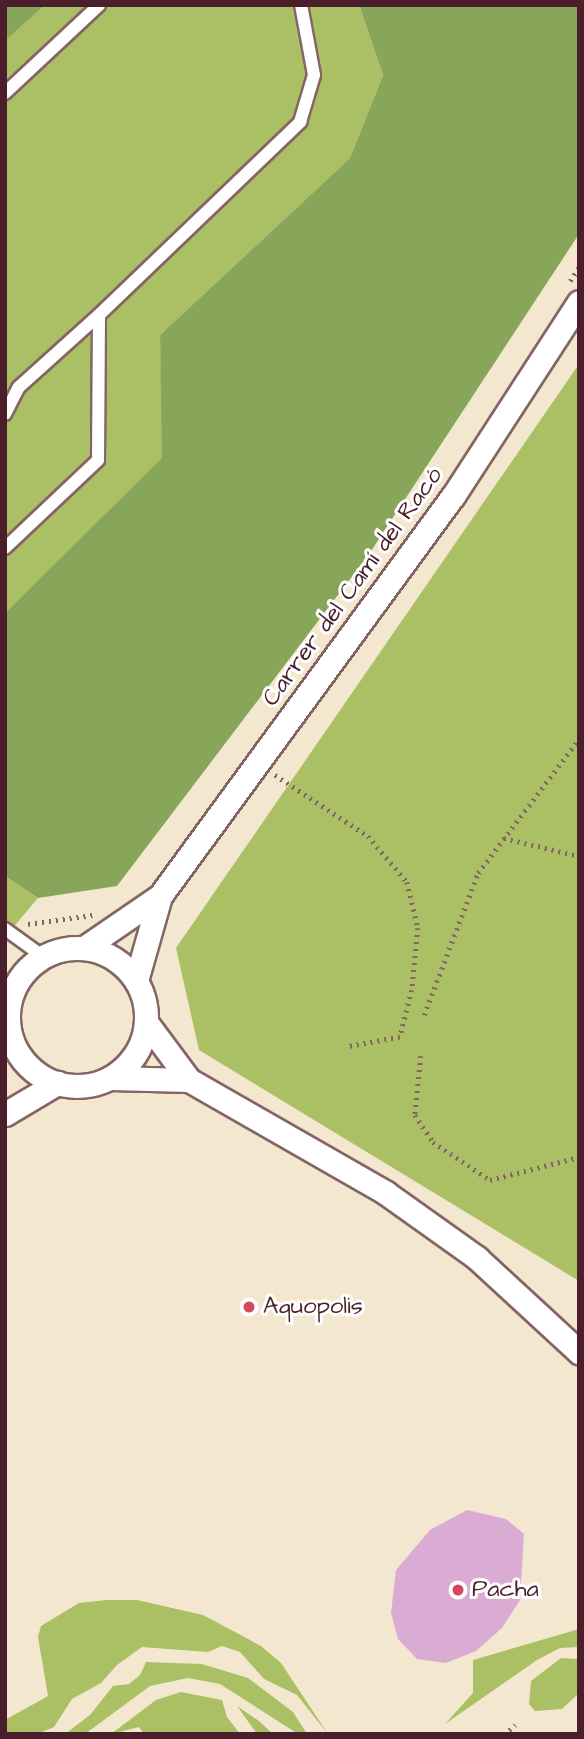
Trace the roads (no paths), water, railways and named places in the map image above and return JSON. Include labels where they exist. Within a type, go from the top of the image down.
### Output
[{"type":"street","name":"Carrer del Camí del Racó","points":[[84,948],[160,896],[453,496],[572,294]]},
{"type":"street","name":"Carrer del Camí del Racó","points":[[136,981],[160,896]]},
{"type":"street","points":[[189,1080],[110,1078],[84,1086],[57,1083],[30,1068],[9,1052],[7,1008],[23,974],[44,957],[84,948],[114,958],[136,981],[146,1022],[189,1080],[386,1193],[477,1258],[579,1352]]},
{"type":"street","points":[[110,1078],[135,1055],[146,1022]]},
{"type":"street","points":[[5,1114],[57,1083]]},
{"type":"lane","points":[[5,93],[99,5]]},
{"type":"lane","points":[[5,414],[19,387],[99,315],[300,122],[314,75],[301,5]]},
{"type":"lane","points":[[5,548],[98,460],[99,315]]},
{"type":"lane","points":[[5,929],[44,957]]},
{"type":"place","name":"Aquopolis","points":[[249,1307]]},
{"type":"place","name":"Pacha","points":[[458,1590]]}]
